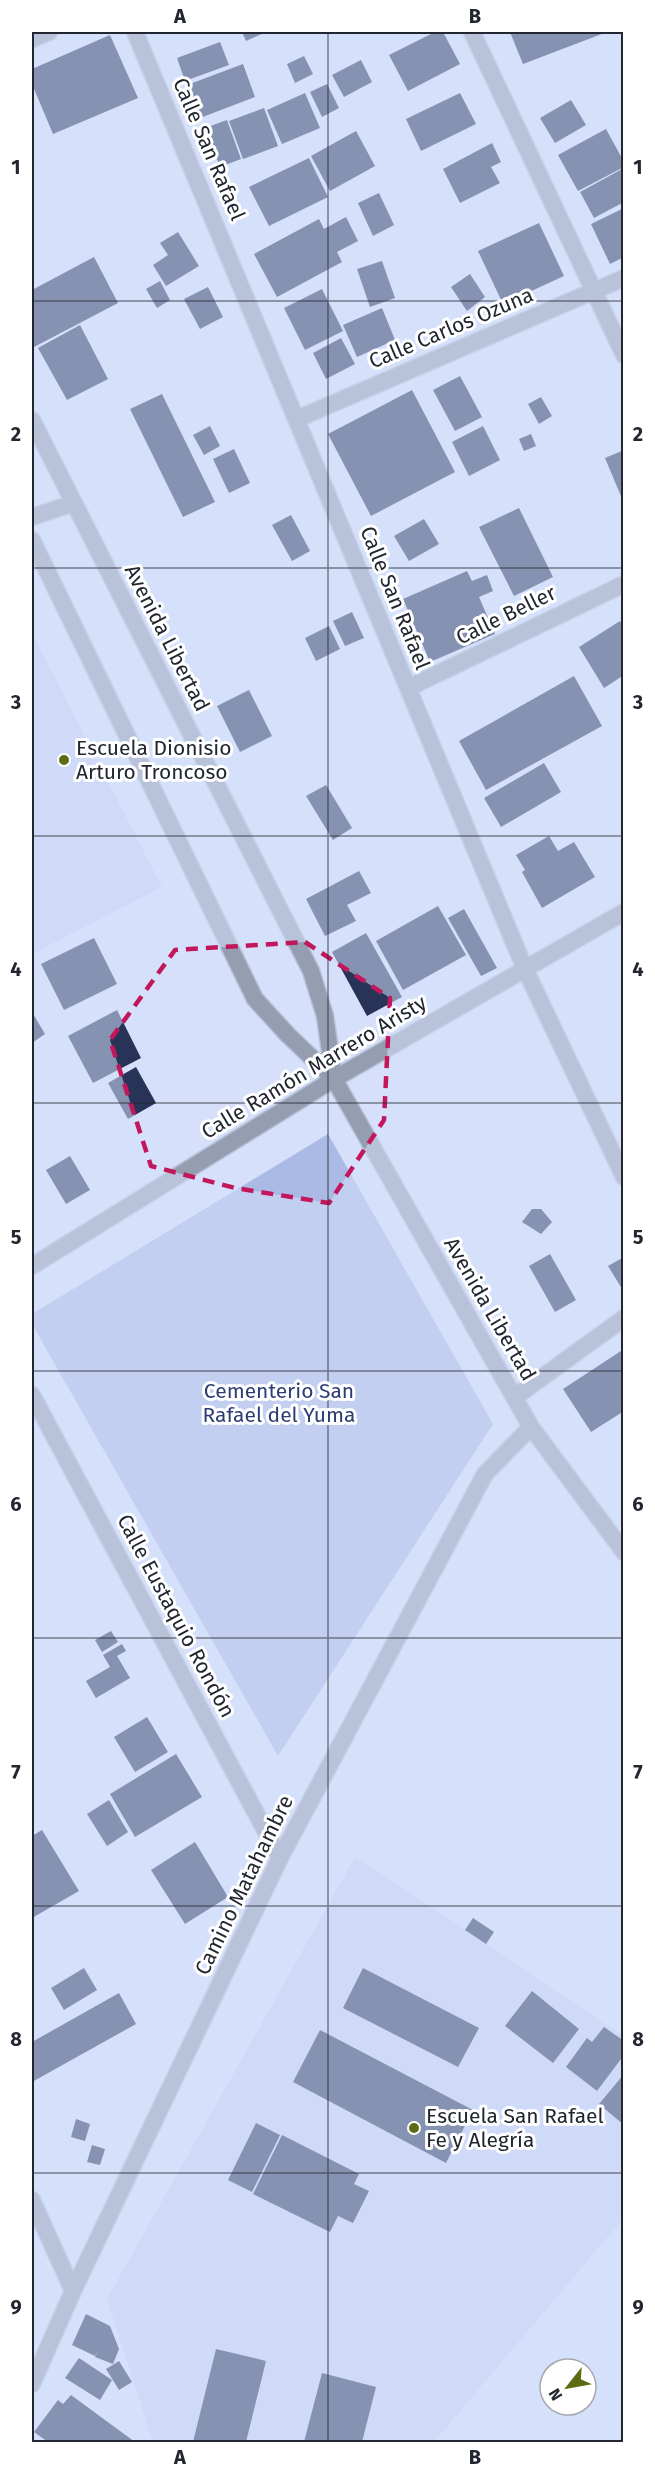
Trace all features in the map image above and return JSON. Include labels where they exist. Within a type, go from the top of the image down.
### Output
[{"type":"street","points":[[32,39],[49,32]]},
{"type":"street","name":"Calle San Rafael","points":[[135,32],[525,969],[624,1177]]},
{"type":"street","points":[[472,32],[624,355]]},
{"type":"street","name":"Calle Carlos Ozuna","points":[[297,419],[624,278]]},
{"type":"street","name":"Avenida Libertad","points":[[32,420],[311,971],[325,1016],[334,1079]]},
{"type":"street","points":[[32,517],[74,503]]},
{"type":"street","name":"Avenida Libertad","points":[[32,540],[255,999],[288,1035],[334,1079],[531,1427],[624,1552]]},
{"type":"street","name":"Calle Beller","points":[[408,688],[624,584]]},
{"type":"street","name":"Calle Ramón Marrero Aristy","points":[[32,1266],[334,1079],[624,912]]},
{"type":"street","points":[[514,1397],[624,1318]]},
{"type":"street","name":"Calle Eustaquio Rondón","points":[[32,1395],[280,1858]]},
{"type":"street","name":"Camino Matahambre","points":[[32,2384],[73,2291],[280,1858],[485,1474],[531,1427]]},
{"type":"street","points":[[32,2200],[73,2291]]},
{"type":"highlighted area","points":[[305,942],[390,998],[384,1120],[329,1203],[235,1188],[151,1166],[110,1040],[175,950]]},
{"type":"shaded area","name":"Escuela Dionisio Arturo Troncoso","points":[[32,633],[162,887],[32,954]]},
{"type":"shaded area","name":"Escuela San Rafael Fe y Alegría","points":[[355,1857],[623,2036],[623,2219],[434,2442],[153,2442],[107,2299]]},
{"type":"green space","name":"Cementerio San Rafael del Yuma","points":[[328,1134],[493,1424],[278,1756],[32,1324],[32,1314]]},
{"type":"building","points":[[242,32],[266,32],[246,41]]},
{"type":"building","points":[[435,32],[443,32],[460,64],[408,91],[389,55]]},
{"type":"building","points":[[510,32],[607,32],[523,64]]},
{"type":"building","points":[[110,35],[138,98],[53,134],[32,84],[32,69]]},
{"type":"building","points":[[220,42],[229,65],[185,81],[177,58]]},
{"type":"building","points":[[304,56],[313,74],[295,83],[287,64]]},
{"type":"building","points":[[361,60],[372,82],[344,97],[332,75]]},
{"type":"building","points":[[243,64],[255,97],[200,118],[187,85]]},
{"type":"building","points":[[327,84],[339,108],[322,117],[310,92]]},
{"type":"building","points":[[305,93],[320,128],[282,144],[267,110]]},
{"type":"building","points":[[460,93],[476,124],[421,151],[406,119]]},
{"type":"building","points":[[571,100],[586,125],[555,143],[540,118]]},
{"type":"building","points":[[264,108],[278,146],[243,159],[229,121]]},
{"type":"building","points":[[227,120],[241,159],[220,167],[205,128]]},
{"type":"building","points":[[606,129],[624,162],[624,167],[578,191],[558,155]]},
{"type":"building","points":[[356,131],[375,166],[330,191],[311,156]]},
{"type":"building","points":[[492,143],[501,162],[491,167],[500,183],[460,203],[443,169]]},
{"type":"building","points":[[309,158],[328,197],[269,226],[249,187]]},
{"type":"building","points":[[624,168],[624,202],[594,218],[580,192]]},
{"type":"building","points":[[379,193],[394,225],[373,236],[358,203]]},
{"type":"building","points":[[624,208],[624,257],[610,264],[591,224]]},
{"type":"building","points":[[346,217],[358,241],[337,252],[342,262],[277,297],[254,254],[319,219],[324,229]]},
{"type":"building","points":[[539,223],[564,276],[503,304],[478,251]]},
{"type":"building","points":[[178,232],[199,266],[166,286],[153,265],[168,255],[160,243]]},
{"type":"building","points":[[94,257],[118,303],[34,347],[32,342],[32,290]]},
{"type":"building","points":[[382,261],[395,298],[370,307],[357,269]]},
{"type":"building","points":[[470,274],[485,297],[467,311],[451,287]]},
{"type":"building","points":[[160,281],[170,300],[157,308],[146,289]]},
{"type":"building","points":[[208,287],[223,317],[200,329],[184,299]]},
{"type":"building","points":[[322,289],[343,331],[305,350],[284,308]]},
{"type":"building","points":[[382,308],[395,340],[357,357],[343,325]]},
{"type":"building","points":[[80,325],[108,379],[67,400],[38,348]]},
{"type":"building","points":[[341,338],[355,364],[326,379],[313,353]]},
{"type":"building","points":[[460,376],[482,417],[455,431],[433,390]]},
{"type":"building","points":[[412,390],[455,472],[371,516],[328,434]]},
{"type":"building","points":[[162,394],[215,502],[183,517],[130,409]]},
{"type":"building","points":[[541,397],[552,416],[539,424],[528,404]]},
{"type":"building","points":[[210,426],[220,446],[204,455],[193,435]]},
{"type":"building","points":[[483,426],[500,460],[469,476],[452,442]]},
{"type":"building","points":[[531,434],[536,446],[524,451],[519,439]]},
{"type":"building","points":[[234,449],[250,483],[229,493],[213,459]]},
{"type":"building","points":[[624,450],[624,501],[623,501],[605,458]]},
{"type":"building","points":[[519,508],[553,577],[514,596],[479,527]]},
{"type":"building","points":[[291,515],[310,551],[292,561],[272,525]]},
{"type":"building","points":[[424,519],[439,544],[409,561],[394,536]]},
{"type":"building","points":[[467,571],[472,581],[487,575],[493,591],[479,597],[495,634],[430,662],[403,599]]},
{"type":"building","points":[[352,612],[364,638],[345,646],[333,621]]},
{"type":"building","points":[[620,621],[624,627],[624,675],[604,688],[579,647]]},
{"type":"building","points":[[329,626],[340,649],[316,661],[305,638]]},
{"type":"building","points":[[574,676],[602,726],[486,790],[459,741]]},
{"type":"building","points":[[249,690],[272,736],[240,752],[217,706]]},
{"type":"building","points":[[544,763],[561,792],[501,827],[484,798]]},
{"type":"building","points":[[326,785],[352,828],[333,840],[306,796]]},
{"type":"building","points":[[549,836],[558,851],[574,842],[595,877],[542,908],[522,872],[525,870],[516,855]]},
{"type":"building","points":[[359,871],[371,893],[347,905],[356,921],[325,936],[306,899]]},
{"type":"building","points":[[438,906],[466,955],[403,990],[376,941]]},
{"type":"building","points":[[464,909],[497,968],[481,976],[448,918]]},
{"type":"building","points":[[366,933],[402,997],[367,1016],[332,952]]},
{"type":"building","points":[[94,938],[117,984],[64,1010],[41,964]]},
{"type":"building","points":[[117,1010],[141,1058],[93,1083],[68,1036]]},
{"type":"building","points":[[32,1012],[45,1034],[32,1043]]},
{"type":"building","points":[[136,1067],[156,1103],[128,1119],[108,1083]]},
{"type":"building","points":[[70,1156],[90,1190],[66,1204],[46,1170]]},
{"type":"building","points":[[532,1209],[541,1209],[552,1222],[541,1234],[522,1222]]},
{"type":"building","points":[[550,1254],[576,1300],[555,1312],[529,1266]]},
{"type":"building","points":[[624,1257],[624,1292],[608,1266]]},
{"type":"building","points":[[624,1349],[624,1411],[591,1432],[563,1389]]},
{"type":"building","points":[[111,1631],[118,1642],[102,1652],[95,1640]]},
{"type":"building","points":[[122,1644],[126,1651],[117,1656],[130,1678],[96,1698],[86,1681],[110,1667],[103,1655]]},
{"type":"building","points":[[147,1717],[168,1752],[135,1772],[114,1737]]},
{"type":"building","points":[[176,1754],[202,1797],[135,1837],[110,1794]]},
{"type":"building","points":[[109,1800],[128,1832],[107,1846],[87,1814]]},
{"type":"building","points":[[42,1830],[79,1891],[32,1918],[32,1836]]},
{"type":"building","points":[[195,1842],[228,1897],[185,1924],[151,1870]]},
{"type":"building","points":[[473,1918],[494,1932],[486,1944],[465,1930]]},
{"type":"building","points":[[84,1968],[97,1990],[64,2010],[51,1988]]},
{"type":"building","points":[[363,1968],[479,2028],[458,2067],[343,2008]]},
{"type":"building","points":[[532,1991],[579,2029],[553,2063],[505,2026]]},
{"type":"building","points":[[119,1993],[136,2024],[32,2082],[32,2042]]},
{"type":"building","points":[[604,2027],[624,2041],[624,2055],[597,2091],[566,2067],[587,2038],[592,2042]]},
{"type":"building","points":[[320,2030],[473,2110],[446,2163],[293,2082]]},
{"type":"building","points":[[624,2074],[624,2125],[599,2104]]},
{"type":"building","points":[[76,2119],[90,2124],[85,2141],[71,2137]]},
{"type":"building","points":[[256,2123],[280,2135],[252,2192],[228,2180]]},
{"type":"building","points":[[282,2135],[359,2174],[354,2184],[369,2191],[353,2223],[338,2216],[330,2232],[253,2194]]},
{"type":"building","points":[[92,2145],[105,2149],[100,2165],[87,2162]]},
{"type":"building","points":[[86,2314],[110,2326],[119,2349],[113,2364],[95,2357],[98,2350],[95,2356],[72,2345]]},
{"type":"building","points":[[216,2349],[266,2361],[246,2442],[193,2442]]},
{"type":"building","points":[[79,2358],[112,2380],[100,2400],[65,2378]]},
{"type":"building","points":[[119,2361],[132,2382],[119,2390],[106,2369]]},
{"type":"building","points":[[322,2373],[376,2387],[362,2442],[304,2442]]},
{"type":"building","points":[[71,2395],[135,2442],[48,2442],[34,2432],[58,2400],[63,2404]]},
{"type":"place","name":"Escuela Dionisio Arturo Troncoso","points":[[64,760]]},
{"type":"place","name":"Escuela San Rafael Fe y Alegría","points":[[414,2128]]}]
